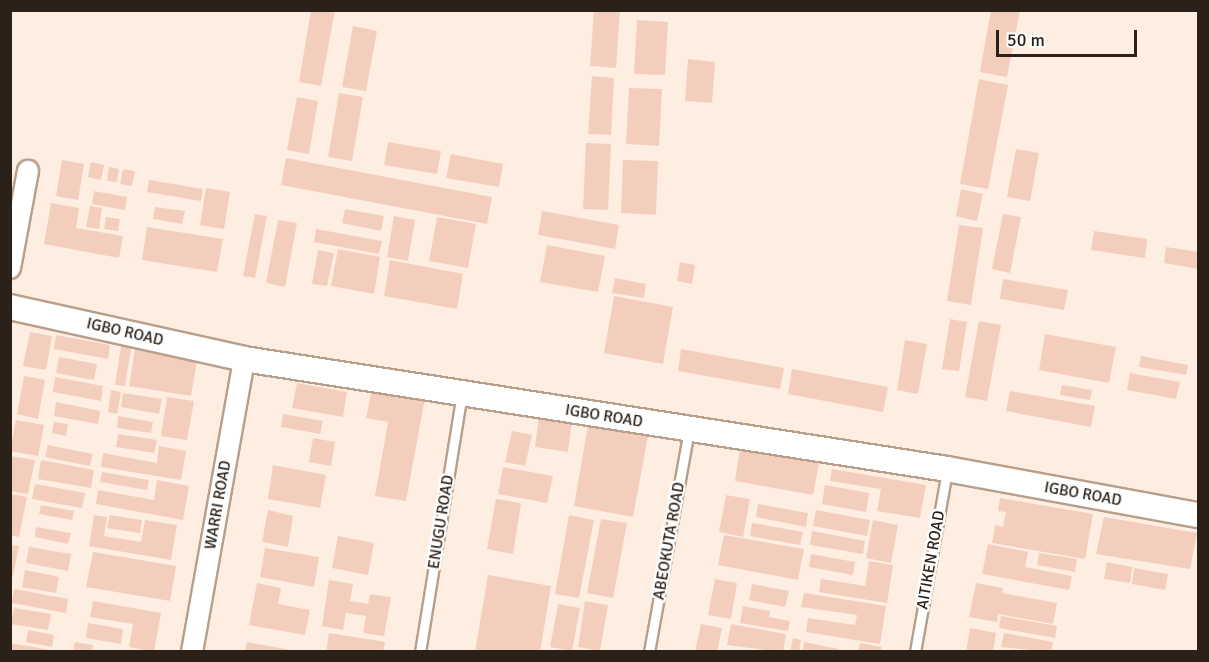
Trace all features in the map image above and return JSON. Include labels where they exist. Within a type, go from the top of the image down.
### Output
[{"type":"street","points":[[10,268],[28,171]]},
{"type":"street","name":"IGBO ROAD","points":[[10,307],[244,359],[947,469],[1198,515]]},
{"type":"street","name":"WARRI ROAD","points":[[192,651],[244,359]]},
{"type":"lane","name":"ENUGU ROAD","points":[[420,651],[462,393]]},
{"type":"lane","name":"ABEOKUTA ROAD","points":[[649,651],[689,430]]},
{"type":"lane","name":"AITIKEN ROAD","points":[[915,651],[947,469]]},
{"type":"building","points":[[311,10],[335,10],[321,86],[299,82]]},
{"type":"building","points":[[594,10],[620,10],[616,68],[590,66]]},
{"type":"building","points":[[991,10],[1020,10],[1007,77],[980,72]]},
{"type":"building","points":[[637,20],[668,22],[665,75],[634,74]]},
{"type":"building","points":[[353,26],[377,31],[366,91],[342,87]]},
{"type":"building","points":[[688,59],[715,62],[712,103],[685,101]]},
{"type":"building","points":[[592,76],[614,78],[611,135],[588,134]]},
{"type":"building","points":[[979,79],[1008,85],[988,189],[960,184]]},
{"type":"building","points":[[629,88],[662,89],[659,146],[626,144]]},
{"type":"building","points":[[339,93],[363,97],[352,161],[328,157]]},
{"type":"building","points":[[297,97],[318,101],[309,154],[287,150]]},
{"type":"building","points":[[388,142],[441,151],[437,174],[384,165]]},
{"type":"building","points":[[586,143],[611,144],[608,210],[583,209]]},
{"type":"building","points":[[1016,149],[1039,153],[1030,201],[1007,197]]},
{"type":"building","points":[[451,154],[503,164],[499,187],[446,178]]},
{"type":"building","points":[[286,158],[492,197],[487,224],[281,185]]},
{"type":"building","points":[[62,160],[84,164],[78,200],[56,196]]},
{"type":"building","points":[[623,160],[658,161],[656,215],[621,213]]},
{"type":"building","points":[[91,162],[104,165],[101,180],[88,177]]},
{"type":"building","points":[[109,167],[119,169],[117,182],[107,181]]},
{"type":"building","points":[[123,169],[135,171],[132,186],[120,184]]},
{"type":"building","points":[[149,180],[203,189],[201,201],[147,192]]},
{"type":"building","points":[[206,188],[230,192],[224,229],[200,225]]},
{"type":"building","points":[[961,189],[983,194],[977,221],[956,216]]},
{"type":"building","points":[[94,191],[127,197],[125,210],[92,204]]},
{"type":"building","points":[[51,203],[79,208],[76,228],[123,236],[119,258],[44,244]]},
{"type":"building","points":[[90,206],[102,208],[99,229],[86,227]]},
{"type":"building","points":[[155,207],[185,211],[182,224],[153,219]]},
{"type":"building","points":[[345,209],[384,216],[381,231],[342,223]]},
{"type":"building","points":[[542,211],[619,225],[615,249],[538,235]]},
{"type":"building","points":[[255,214],[267,216],[255,278],[243,276]]},
{"type":"building","points":[[1003,214],[1021,217],[1010,273],[992,269]]},
{"type":"building","points":[[394,216],[415,220],[408,261],[387,257]]},
{"type":"building","points":[[106,217],[120,219],[118,231],[104,229]]},
{"type":"building","points":[[437,217],[476,224],[468,268],[429,261]]},
{"type":"building","points":[[278,220],[297,223],[285,287],[266,283]]},
{"type":"building","points":[[959,225],[983,228],[971,305],[947,301]]},
{"type":"building","points":[[147,227],[223,239],[217,272],[142,260]]},
{"type":"building","points":[[316,229],[382,241],[379,254],[314,242]]},
{"type":"building","points":[[1094,231],[1147,239],[1145,258],[1091,250]]},
{"type":"building","points":[[547,245],[605,256],[598,292],[540,282]]},
{"type":"building","points":[[1166,247],[1198,252],[1198,269],[1164,263]]},
{"type":"building","points":[[338,249],[380,257],[374,294],[331,286]]},
{"type":"building","points":[[318,250],[334,253],[327,286],[312,284]]},
{"type":"building","points":[[390,260],[463,274],[457,309],[384,296]]},
{"type":"building","points":[[680,262],[695,265],[692,284],[677,281]]},
{"type":"building","points":[[615,278],[646,284],[644,298],[612,293]]},
{"type":"building","points":[[1003,279],[1068,290],[1064,310],[1000,299]]},
{"type":"building","points":[[614,296],[673,307],[663,364],[604,353]]},
{"type":"building","points":[[950,319],[967,322],[959,371],[942,369]]},
{"type":"building","points":[[979,321],[1001,325],[987,401],[965,397]]},
{"type":"building","points":[[30,332],[52,336],[46,370],[23,366]]},
{"type":"building","points":[[1045,334],[1116,347],[1109,383],[1039,370]]},
{"type":"building","points":[[56,335],[110,345],[108,359],[54,349]]},
{"type":"building","points":[[122,340],[132,342],[125,386],[115,385]]},
{"type":"building","points":[[905,340],[927,344],[918,394],[897,390]]},
{"type":"building","points":[[136,344],[198,355],[191,396],[129,386]]},
{"type":"building","points":[[681,349],[784,368],[780,389],[678,371]]},
{"type":"building","points":[[1141,356],[1188,365],[1186,375],[1139,367]]},
{"type":"building","points":[[59,357],[97,364],[94,380],[56,373]]},
{"type":"building","points":[[792,369],[888,387],[883,412],[788,394]]},
{"type":"building","points":[[1130,373],[1180,382],[1176,399],[1127,390]]},
{"type":"building","points":[[24,376],[45,380],[38,419],[17,414]]},
{"type":"building","points":[[55,377],[103,386],[101,401],[53,392]]},
{"type":"building","points":[[297,383],[347,392],[343,417],[292,408]]},
{"type":"building","points":[[1062,385],[1092,390],[1090,400],[1060,395]]},
{"type":"building","points":[[372,389],[425,398],[406,501],[375,496],[388,422],[366,418]]},
{"type":"building","points":[[111,390],[121,392],[117,414],[108,412]]},
{"type":"building","points":[[1010,391],[1095,406],[1091,427],[1006,411]]},
{"type":"building","points":[[123,393],[162,399],[159,414],[121,407]]},
{"type":"building","points":[[167,397],[194,401],[187,440],[161,436]]},
{"type":"building","points":[[56,402],[100,411],[98,424],[54,416]]},
{"type":"building","points":[[283,414],[323,421],[320,434],[281,427]]},
{"type":"building","points":[[118,416],[153,422],[151,433],[117,428]]},
{"type":"building","points":[[539,416],[572,421],[568,452],[535,447]]},
{"type":"building","points":[[16,420],[44,425],[38,456],[10,451]]},
{"type":"building","points":[[54,422],[68,424],[66,436],[52,433]]},
{"type":"building","points":[[588,425],[648,436],[633,517],[574,506]]},
{"type":"building","points":[[512,431],[532,435],[525,466],[505,462]]},
{"type":"building","points":[[118,434],[157,440],[154,453],[116,447]]},
{"type":"building","points":[[313,438],[335,442],[331,466],[309,462]]},
{"type":"building","points":[[48,445],[93,454],[90,466],[45,457]]},
{"type":"building","points":[[159,446],[186,451],[181,480],[101,467],[103,453],[157,463]]},
{"type":"building","points":[[740,449],[819,463],[813,495],[735,481]]},
{"type":"building","points":[[10,456],[35,460],[28,494],[10,491]]},
{"type":"building","points":[[41,460],[94,470],[91,488],[38,479]]},
{"type":"building","points":[[273,465],[326,475],[320,508],[268,499]]},
{"type":"building","points":[[503,467],[553,476],[547,503],[498,494]]},
{"type":"building","points":[[832,469],[926,485],[920,518],[877,511],[881,489],[830,481]]},
{"type":"building","points":[[102,472],[149,480],[147,490],[100,482]]},
{"type":"building","points":[[157,480],[189,486],[183,520],[96,504],[98,490],[154,500]]},
{"type":"building","points":[[35,484],[85,493],[82,508],[32,499]]},
{"type":"building","points":[[825,485],[869,493],[866,512],[822,504]]},
{"type":"building","points":[[10,494],[27,497],[19,537],[10,535]]},
{"type":"building","points":[[726,495],[750,499],[743,537],[719,532]]},
{"type":"building","points":[[1000,498],[1093,514],[1085,559],[992,543],[995,525],[1003,527],[1006,512],[998,511]]},
{"type":"building","points":[[496,499],[521,503],[513,554],[487,549]]},
{"type":"building","points":[[758,504],[808,513],[806,527],[756,517]]},
{"type":"building","points":[[41,505],[74,511],[72,520],[39,514]]},
{"type":"building","points":[[268,510],[293,516],[288,547],[262,542]]},
{"type":"building","points":[[816,510],[870,520],[867,536],[813,526]]},
{"type":"building","points":[[94,515],[107,517],[104,536],[141,542],[145,520],[177,525],[171,560],[89,546]]},
{"type":"building","points":[[110,515],[142,520],[140,533],[107,528]]},
{"type":"building","points":[[569,515],[594,520],[579,598],[555,594]]},
{"type":"building","points":[[1104,517],[1197,533],[1190,569],[1096,554]]},
{"type":"building","points":[[601,519],[627,523],[613,598],[587,593]]},
{"type":"building","points":[[873,520],[898,525],[891,563],[866,558]]},
{"type":"building","points":[[752,523],[803,532],[800,545],[750,536]]},
{"type":"building","points":[[36,527],[71,533],[68,544],[35,537]]},
{"type":"building","points":[[812,531],[865,541],[863,554],[810,545]]},
{"type":"building","points":[[724,535],[804,549],[798,580],[718,565]]},
{"type":"building","points":[[338,536],[374,543],[368,575],[332,568]]},
{"type":"building","points":[[988,544],[1028,552],[1025,567],[1072,576],[1069,590],[982,574]]},
{"type":"building","points":[[10,545],[19,546],[13,576],[10,575]]},
{"type":"building","points":[[29,547],[71,554],[68,571],[26,563]]},
{"type":"building","points":[[265,548],[319,557],[314,587],[260,577]]},
{"type":"building","points":[[93,552],[176,566],[170,601],[86,587]]},
{"type":"building","points":[[1039,553],[1077,559],[1075,572],[1037,565]]},
{"type":"building","points":[[811,554],[855,562],[853,575],[809,567]]},
{"type":"building","points":[[869,561],[893,565],[887,603],[819,592],[821,579],[865,586]]},
{"type":"building","points":[[1107,562],[1132,567],[1130,583],[1104,579]]},
{"type":"building","points":[[1134,568],[1168,574],[1165,590],[1132,584]]},
{"type":"building","points":[[25,570],[59,577],[56,593],[22,587]]},
{"type":"building","points":[[488,575],[551,586],[540,652],[475,652]]},
{"type":"building","points":[[715,579],[737,583],[731,619],[708,615]]},
{"type":"building","points":[[329,580],[353,584],[350,601],[368,604],[370,594],[391,597],[384,636],[363,633],[366,616],[346,613],[343,630],[322,626]]},
{"type":"building","points":[[257,583],[281,588],[278,604],[310,610],[305,635],[249,625]]},
{"type":"building","points":[[976,583],[1003,588],[1002,593],[1057,603],[1053,624],[998,614],[997,622],[969,617]]},
{"type":"building","points":[[752,584],[789,591],[785,607],[749,600]]},
{"type":"building","points":[[14,589],[68,599],[66,613],[12,603]]},
{"type":"building","points":[[804,593],[886,606],[880,644],[806,632],[808,618],[855,625],[857,615],[801,607]]},
{"type":"building","points":[[93,601],[161,613],[154,652],[129,647],[133,624],[90,617]]},
{"type":"building","points":[[585,601],[608,605],[600,651],[578,647]]},
{"type":"building","points":[[558,604],[580,608],[572,651],[550,647]]},
{"type":"building","points":[[743,606],[770,611],[769,617],[790,621],[788,631],[740,623]]},
{"type":"building","points":[[14,608],[51,614],[48,630],[11,624]]},
{"type":"building","points":[[1001,616],[1057,626],[1055,638],[999,628]]},
{"type":"building","points":[[88,623],[123,629],[121,644],[86,638]]},
{"type":"building","points":[[701,624],[722,628],[717,652],[695,652]]},
{"type":"building","points":[[731,624],[786,634],[783,652],[727,645]]},
{"type":"building","points":[[970,628],[996,633],[993,652],[966,652]]},
{"type":"building","points":[[28,630],[54,635],[52,647],[26,642]]},
{"type":"building","points":[[329,633],[385,642],[383,652],[326,652]]},
{"type":"building","points":[[1004,633],[1053,642],[1051,652],[1001,647]]},
{"type":"building","points":[[793,638],[801,640],[799,652],[790,652]]},
{"type":"building","points":[[75,642],[93,645],[92,652],[73,652]]},
{"type":"building","points":[[247,642],[291,650],[291,652],[245,652]]},
{"type":"building","points":[[804,642],[839,649],[838,652],[803,652]]},
{"type":"building","points":[[10,643],[51,650],[51,652],[10,652]]},
{"type":"building","points":[[860,643],[882,647],[881,652],[858,652]]}]
